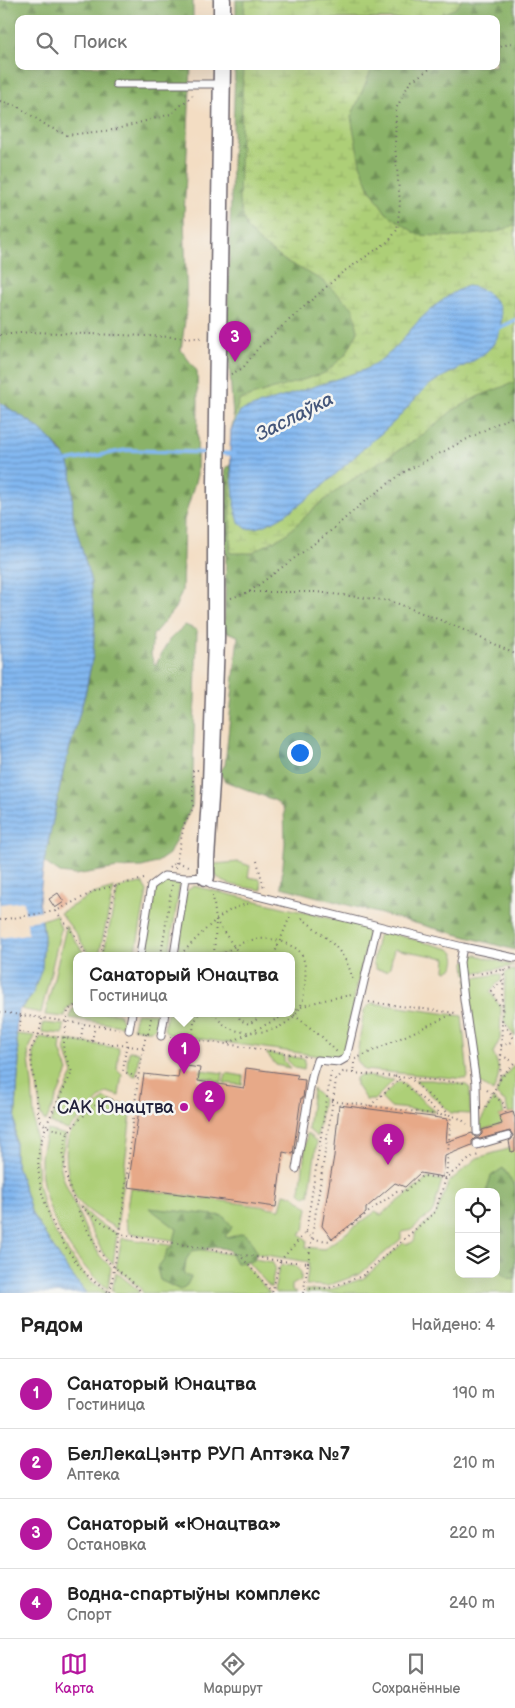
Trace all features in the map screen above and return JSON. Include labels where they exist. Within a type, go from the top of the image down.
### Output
[{"type":"street","points":[[222,0],[222,15]]},
{"type":"street","points":[[210,881],[206,859],[212,770],[216,639],[217,380],[222,70]]},
{"type":"lane","points":[[116,84],[221,84]]},
{"type":"lane","points":[[140,952],[151,886],[164,876],[173,876],[210,881],[377,926],[515,958]]},
{"type":"lane","points":[[174,952],[186,878]]},
{"type":"lane","points":[[296,1169],[312,1076],[317,1060],[339,1062],[346,1058],[358,996],[377,926]]},
{"type":"lane","points":[[463,947],[460,962],[476,1084],[477,1132]]},
{"type":"lane","points":[[129,1030],[131,1017]]},
{"type":"lane","points":[[161,1036],[164,1017]]},
{"type":"lane","points":[[477,1143],[477,1145],[508,1136]]},
{"type":"path","points":[[500,47],[515,42]]},
{"type":"path","points":[[217,380],[243,368],[260,347],[343,272],[389,242],[397,230],[400,203],[395,145],[396,108],[410,82],[428,70]]},
{"type":"path","points":[[0,101],[17,106],[67,135],[113,130],[170,114],[187,101],[199,83]]},
{"type":"path","points":[[0,335],[31,332],[218,338]]},
{"type":"path","points":[[215,604],[249,592],[327,534],[365,501],[404,472],[515,416]]},
{"type":"path","points":[[249,592],[316,592],[391,601],[453,625],[515,654]]},
{"type":"path","points":[[161,952],[173,876],[184,825],[193,808],[193,770],[212,770]]},
{"type":"path","points":[[257,861],[266,893]]},
{"type":"path","points":[[176,862],[188,866]]},
{"type":"path","points":[[164,871],[176,862]]},
{"type":"path","points":[[0,920],[56,911],[97,890],[145,878]]},
{"type":"path","points":[[210,881],[216,921],[214,952]]},
{"type":"path","points":[[102,952],[116,885]]},
{"type":"path","points":[[183,952],[216,921],[231,910],[253,904]]},
{"type":"path","points":[[276,952],[293,910]]},
{"type":"path","points":[[56,911],[85,952]]},
{"type":"path","points":[[299,915],[339,950],[351,969],[358,996],[366,1004],[371,1002],[461,1013]]},
{"type":"path","points":[[216,921],[238,952]]},
{"type":"path","points":[[226,952],[234,946],[259,938],[281,941],[302,954],[306,976],[302,1002],[295,1013]]},
{"type":"path","points":[[464,976],[515,967]]},
{"type":"path","points":[[332,1101],[450,1115],[461,1119],[472,1128],[493,1096],[500,1078],[504,969]]},
{"type":"path","points":[[502,1009],[491,992],[504,980]]},
{"type":"path","points":[[295,1010],[334,998],[358,996]]},
{"type":"path","points":[[73,1007],[68,1010],[63,1050],[72,1072],[47,1126],[40,1146],[40,1185],[54,1227],[89,1278],[111,1293],[120,1234],[138,1078],[151,1017]]},
{"type":"path","points":[[355,1059],[457,1013]]},
{"type":"path","points":[[295,1015],[341,1056],[346,1058]]},
{"type":"path","points":[[21,1016],[19,1032],[144,1048]]},
{"type":"path","points":[[192,1040],[194,1023],[197,1017]]},
{"type":"path","points":[[217,1017],[227,1027],[240,1032],[267,1032],[287,1023],[292,1017]]},
{"type":"path","points":[[239,1017],[240,1020],[249,1024],[257,1017]]},
{"type":"path","points":[[227,1044],[280,1017]]},
{"type":"path","points":[[42,1018],[39,1034],[30,1052],[38,1118],[42,1124],[68,1132]]},
{"type":"path","points":[[501,1046],[515,1040],[502,1020]]},
{"type":"path","points":[[81,1040],[83,1024]]},
{"type":"path","points":[[92,1042],[95,1026]]},
{"type":"path","points":[[129,1030],[123,1071],[138,1078]]},
{"type":"path","points":[[353,1073],[356,1050]]},
{"type":"path","points":[[500,1078],[515,1062],[501,1055]]},
{"type":"path","points":[[273,1293],[280,1261],[306,1232],[330,1072],[410,1077],[476,1084],[504,1104],[506,1114]]},
{"type":"path","points":[[303,1293],[332,1101],[336,1080],[343,1072]]},
{"type":"path","points":[[395,1076],[441,1115]]},
{"type":"path","points":[[410,1077],[450,1115]]},
{"type":"path","points":[[370,1106],[399,1079]]},
{"type":"path","points":[[136,1104],[116,1102],[104,1097],[68,1132],[63,1149],[65,1174],[74,1200],[91,1236],[114,1268],[138,1288],[141,1293]]},
{"type":"path","points":[[304,1289],[329,1288],[362,1276],[434,1212],[446,1178],[450,1115]]},
{"type":"path","points":[[306,1232],[312,1239],[330,1241],[397,1191],[404,1192],[422,1176],[446,1178],[472,1157],[481,1155]]},
{"type":"path","points":[[74,1200],[120,1234],[280,1261],[308,1263]]},
{"type":"path","points":[[239,1254],[273,1293]]},
{"type":"green space","points":[[0,0],[193,0],[193,15],[15,15],[15,70],[191,70],[184,217],[187,306],[181,350],[197,371],[197,475],[184,520],[182,591],[175,608],[153,635],[151,655],[155,666],[169,640],[185,625],[197,630],[192,806],[169,854],[156,863],[142,867],[118,868],[75,875],[60,873],[44,862],[64,768],[85,694],[93,655],[79,542],[73,518],[64,454],[31,422],[0,403]]},
{"type":"green space","points":[[236,0],[515,0],[515,950],[281,887],[285,843],[284,810],[276,801],[225,781],[219,772],[225,765],[238,636],[224,631],[226,555],[222,509],[226,467],[231,466],[393,350],[240,411],[233,417],[227,329],[235,70],[500,70],[500,15],[236,15]]},
{"type":"green space","points":[[245,0],[462,0],[456,8],[439,15],[244,15]]},
{"type":"green space","points":[[243,70],[371,70],[351,117],[360,164],[370,189],[386,213],[418,235],[458,237],[501,231],[515,224],[515,382],[479,396],[452,411],[424,434],[344,485],[285,535],[251,553],[230,553],[231,430],[239,400],[325,373],[346,354],[358,331],[353,308],[323,281],[284,260],[262,244],[246,227],[239,201]]},
{"type":"green space","points":[[239,862],[250,866],[248,877],[260,879],[262,890],[230,884],[217,877],[214,871],[215,864]]},
{"type":"green space","points":[[172,881],[180,883],[169,952],[144,952],[154,892]]},
{"type":"green space","points":[[140,883],[143,884],[147,891],[136,952],[104,952],[118,888]]},
{"type":"green space","points":[[194,886],[362,926],[366,930],[368,937],[345,1051],[341,1056],[334,1058],[168,1034],[164,1029],[166,1017],[295,1017],[295,952],[177,952],[185,892]]},
{"type":"green space","points":[[114,888],[100,952],[87,952],[60,913],[93,894]]},
{"type":"green space","points":[[56,915],[61,929],[41,1013],[21,1009],[32,996],[44,936],[42,920]]},
{"type":"green space","points":[[65,925],[83,952],[73,952],[73,1005],[66,1009],[65,1017],[45,1015],[65,932]]},
{"type":"green space","points":[[385,932],[450,949],[455,957],[454,967],[447,971],[445,970],[446,958],[394,949],[390,967],[387,971],[376,969],[373,962],[378,936]]},
{"type":"green space","points":[[473,955],[515,966],[466,974],[465,962]]},
{"type":"green space","points":[[515,970],[515,1037],[504,1021],[505,974],[508,971]]},
{"type":"green space","points":[[501,975],[501,980],[490,991],[501,1008],[500,1039],[493,1053],[499,1072],[493,1092],[480,1083],[467,979]]},
{"type":"green space","points":[[372,1003],[462,1016],[468,1077],[466,1079],[364,1070],[357,1060],[357,1056],[364,1010]]},
{"type":"green space","points":[[72,1010],[73,1017],[120,1017],[124,1024],[122,1026],[70,1018]]},
{"type":"green space","points":[[135,1017],[159,1017],[157,1025],[152,1030],[133,1028]]},
{"type":"green space","points":[[43,1023],[64,1025],[63,1034],[42,1032]]},
{"type":"green space","points":[[16,1034],[35,1036],[28,1051],[38,1183],[44,1208],[54,1231],[88,1279],[108,1293],[86,1293],[67,1269],[32,1214],[15,1159],[19,1060]]},
{"type":"green space","points":[[40,1037],[61,1040],[60,1050],[68,1071],[46,1122],[41,1116],[33,1052]]},
{"type":"green space","points":[[66,1040],[119,1048],[117,1069],[122,1074],[119,1096],[107,1092],[68,1130],[50,1123],[73,1074],[65,1049]]},
{"type":"green space","points":[[129,1051],[139,1052],[136,1076],[129,1073],[128,1070]]},
{"type":"green space","points":[[266,1053],[284,1056],[284,1061],[290,1068],[276,1065]]},
{"type":"green space","points":[[288,1056],[305,1059],[304,1070],[295,1068],[287,1060]]},
{"type":"green space","points":[[515,1064],[515,1117],[513,1112],[508,1113],[506,1103],[496,1095],[502,1079]]},
{"type":"green space","points":[[201,1070],[223,1073],[222,1082],[200,1077]]},
{"type":"green space","points":[[226,1073],[243,1076],[242,1085],[224,1083]]},
{"type":"green space","points":[[360,1075],[394,1080],[374,1100],[366,1100],[356,1085],[356,1078]]},
{"type":"green space","points":[[415,1080],[432,1080],[466,1085],[470,1088],[470,1114],[451,1113]]},
{"type":"green space","points":[[397,1082],[401,1082],[436,1112],[390,1107],[381,1098]]},
{"type":"green space","points":[[313,1089],[323,1099],[317,1137],[308,1129]]},
{"type":"green space","points":[[104,1098],[118,1104],[132,1105],[117,1229],[79,1202],[72,1188],[67,1168],[66,1147],[71,1132]]},
{"type":"green space","points":[[493,1099],[502,1106],[504,1114],[499,1116],[502,1124],[481,1130],[480,1122]]},
{"type":"green space","points":[[47,1130],[66,1135],[60,1163],[63,1177],[87,1233],[100,1256],[111,1267],[108,1289],[94,1277],[70,1248],[52,1214],[42,1178],[41,1156]]},
{"type":"green space","points":[[307,1133],[317,1142],[309,1195],[305,1197],[300,1192]]},
{"type":"green space","points":[[515,1147],[515,1293],[306,1293],[306,1290],[329,1290],[364,1278],[403,1243],[408,1244],[412,1242],[415,1239],[415,1233],[436,1214],[449,1182],[477,1158]]},
{"type":"green space","points":[[503,1168],[515,1186],[515,1279],[507,1278],[500,1270],[500,1188],[487,1188],[491,1176]]},
{"type":"green space","points":[[428,1178],[442,1180],[433,1212],[411,1230],[403,1232],[401,1239],[360,1274],[327,1286],[306,1285],[309,1262],[129,1233],[125,1220],[130,1188],[280,1209],[284,1194],[294,1196],[308,1208],[304,1230],[300,1234],[307,1240],[306,1247],[324,1249],[375,1212],[381,1215]]},
{"type":"green space","points":[[79,1206],[94,1220],[117,1234],[113,1264],[104,1255]]},
{"type":"green space","points":[[149,1208],[223,1216],[232,1226],[225,1236],[228,1238],[243,1233],[251,1240],[257,1253],[253,1261],[236,1263],[229,1250],[218,1247],[192,1251],[186,1260],[184,1275],[191,1277],[187,1285],[180,1290],[160,1280],[157,1268],[165,1258],[167,1250],[172,1248],[177,1229]]},
{"type":"green space","points":[[122,1238],[237,1255],[270,1293],[143,1293],[140,1288],[116,1268]]},
{"type":"green space","points":[[243,1257],[272,1262],[275,1267],[271,1288]]},
{"type":"green space","points":[[282,1265],[295,1266],[301,1272],[301,1280],[292,1285],[292,1290],[297,1293],[276,1293],[274,1291],[279,1268]]},
{"type":"green space","points":[[116,1272],[137,1289],[139,1293],[116,1293],[112,1291]]},
{"type":"water","points":[[467,286],[485,292],[499,307],[501,323],[498,336],[492,346],[472,362],[427,387],[392,424],[325,484],[293,509],[262,526],[247,529],[239,522],[235,509],[230,450],[231,430],[240,411],[364,370],[390,353],[431,309],[445,298]]},
{"type":"water","points":[[0,403],[31,422],[50,439],[68,461],[71,470],[73,518],[90,578],[95,620],[93,655],[85,694],[64,768],[44,862],[39,901],[44,936],[42,968],[32,996],[18,1011],[16,1034],[19,1060],[15,1159],[32,1214],[67,1269],[86,1293],[0,1293]]},
{"type":"pier","points":[[24,901],[25,913],[43,910],[44,919],[27,922],[28,934],[0,938],[0,904]]},
{"type":"building","points":[[58,893],[64,902],[55,908],[49,899]]},
{"type":"building","points":[[180,1065],[200,1068],[198,1081],[244,1088],[246,1068],[298,1075],[296,1079],[305,1080],[293,1154],[283,1152],[276,1207],[128,1187],[144,1074],[178,1078]]},
{"type":"building","points":[[339,1105],[448,1119],[446,1142],[472,1133],[475,1137],[479,1137],[482,1134],[482,1130],[502,1124],[499,1116],[513,1112],[515,1118],[515,1151],[511,1152],[509,1141],[513,1135],[510,1131],[480,1139],[475,1138],[472,1141],[472,1145],[445,1156],[443,1177],[420,1173],[405,1187],[395,1183],[366,1208],[366,1213],[332,1239],[322,1226],[334,1156]]},
{"type":"waterway","name":"Заслаўка","points":[[497,329],[515,320]]},
{"type":"waterway","name":"Заслаўка","points":[[68,461],[127,450],[213,453]]},
{"type":"waterway","name":"Заслаўка","points":[[220,453],[235,454]]},
{"type":"place","name":"Санаторый «Юнацтва»","points":[[235,362]]},
{"type":"place","name":"Санаторый Юнацтва","points":[[184,1074]]},
{"type":"place","name":"САК Юнацтва","points":[[184,1107]]},
{"type":"place","name":"БелЛекаЦэнтр РУП Аптэка №7","points":[[209,1122]]},
{"type":"place","name":"Водна-спартыўны комплекс","points":[[388,1165]]}]
